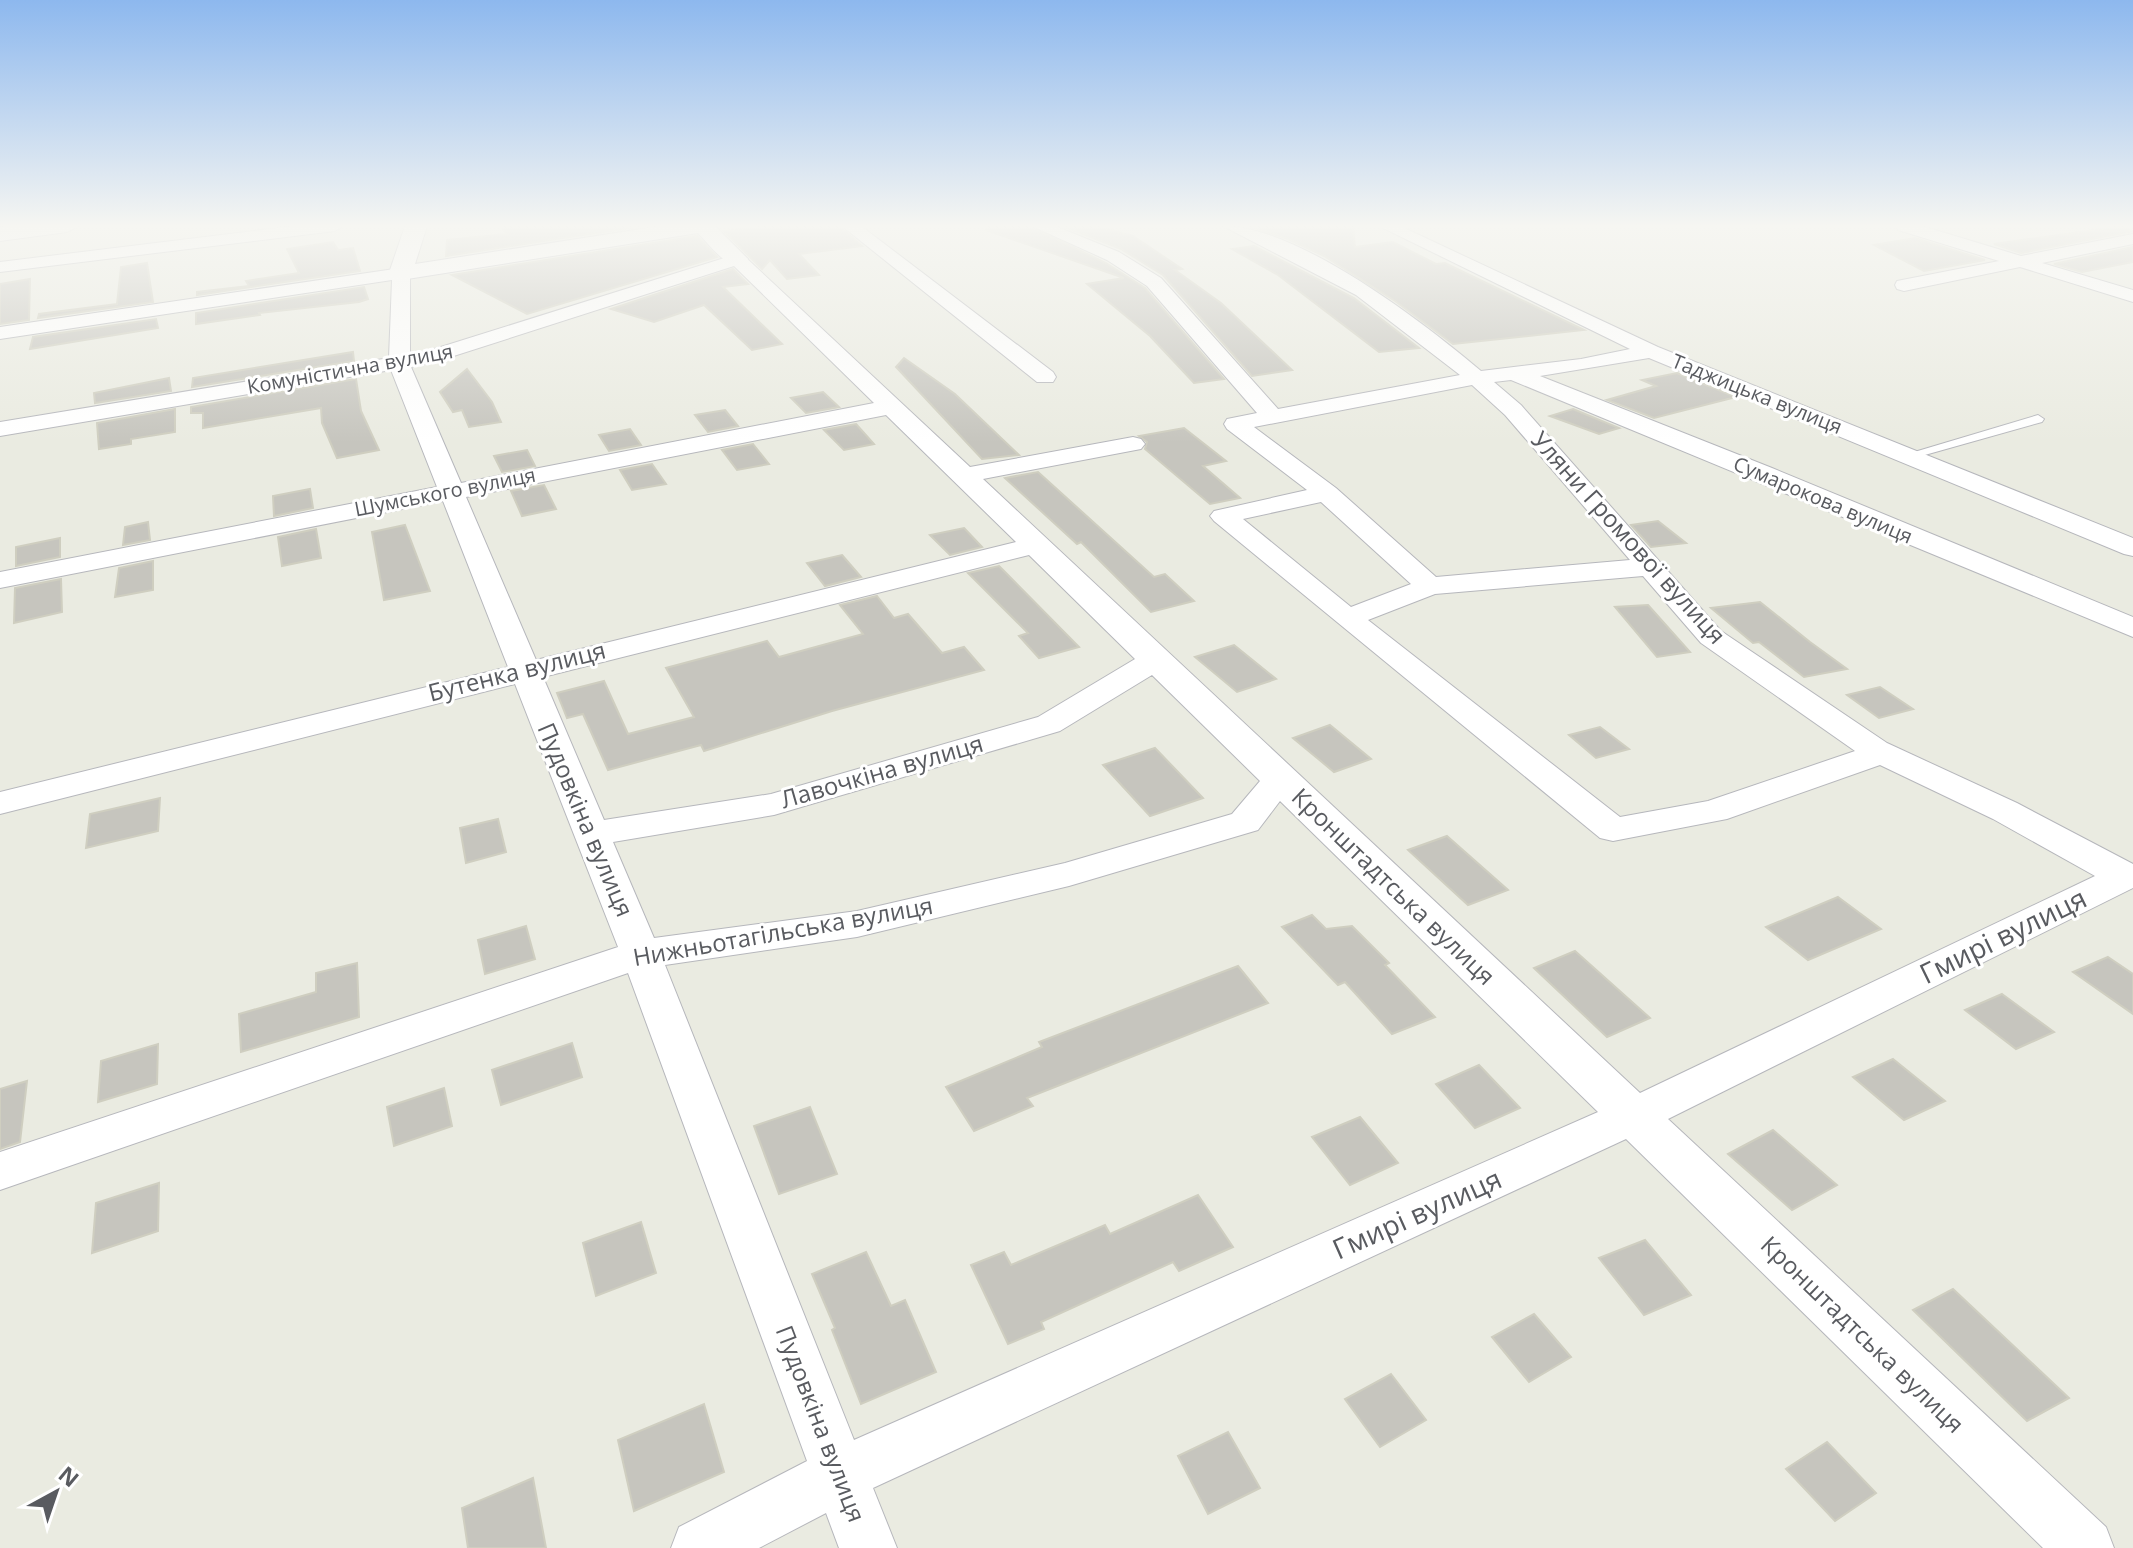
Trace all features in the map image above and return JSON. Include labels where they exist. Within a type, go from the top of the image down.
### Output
[{"type":"street","points":[[0,333],[232,298]]},
{"type":"street","points":[[399,363],[400,298]]},
{"type":"street","name":"Комуністична вулиця","points":[[0,429],[399,363],[467,347],[617,298]]},
{"type":"street","name":"Кронштадтська вулиця","points":[[778,298],[2085,1548]]},
{"type":"street","points":[[943,298],[1045,377]]},
{"type":"street","points":[[1168,298],[1272,416]]},
{"type":"street","name":"Уляни Громової вулиця","points":[[1373,298],[1513,410],[1711,637],[1882,753],[2005,811],[2129,877]]},
{"type":"street","name":"Таджицька вулиця","points":[[1540,298],[1651,351],[2133,548]]},
{"type":"street","points":[[1430,586],[1327,493],[1235,424],[1476,378],[1581,365],[1651,351]]},
{"type":"street","name":"Пудовкіна вулиця","points":[[399,363],[641,954],[868,1548]]},
{"type":"street","name":"Сумарокова вулиця","points":[[1512,373],[1763,473],[2133,628]]},
{"type":"street","name":"Шумського вулиця","points":[[0,580],[890,407]]},
{"type":"street","points":[[963,476],[1133,444]]},
{"type":"street","points":[[1327,493],[1223,516],[1613,830],[1715,811],[1882,753]]},
{"type":"street","name":"Бутенка вулиця","points":[[0,803],[1035,545]]},
{"type":"street","points":[[1347,618],[1430,586],[1649,567]]},
{"type":"street","name":"Лавочкіна вулиця","points":[[591,834],[774,804],[1049,724],[1155,660]]},
{"type":"street","name":"Нижньотагільська вулиця","points":[[0,1171],[641,954],[857,924],[1069,874],[1245,822],[1280,779]]},
{"type":"street","name":"Гмирі вулиця","points":[[700,1548],[839,1475],[1633,1116],[2129,877]]},
{"type":"lane","points":[[1907,456],[2038,419]]},
{"type":"building","points":[[0,298],[30,298],[29,320],[0,324]]},
{"type":"building","points":[[118,298],[152,298],[153,302],[38,318],[39,314],[117,304]]},
{"type":"building","points":[[291,298],[368,299],[196,324],[196,313]]},
{"type":"building","points":[[497,298],[580,298],[527,314]]},
{"type":"building","points":[[644,298],[735,298],[782,344],[752,350],[704,305],[654,322],[611,309]]},
{"type":"building","points":[[1104,298],[1154,298],[1224,379],[1194,383],[1150,336]]},
{"type":"building","points":[[1183,298],[1214,298],[1292,370],[1252,376]]},
{"type":"building","points":[[1308,298],[1354,298],[1419,348],[1379,352]]},
{"type":"building","points":[[1391,298],[1518,298],[1584,330],[1453,344]]},
{"type":"building","points":[[156,319],[158,328],[30,349],[33,337]]},
{"type":"building","points":[[353,352],[354,361],[192,387],[193,378]]},
{"type":"building","points":[[904,358],[955,394],[1019,455],[982,459],[896,367]]},
{"type":"building","points":[[467,369],[492,402],[501,422],[469,427],[462,410],[453,412],[440,392]]},
{"type":"building","points":[[1677,373],[1736,397],[1654,418],[1607,400],[1656,386],[1642,380]]},
{"type":"building","points":[[169,378],[171,391],[95,403],[94,393]]},
{"type":"building","points":[[356,379],[361,411],[379,450],[337,458],[322,423],[321,408],[203,428],[203,413],[191,413],[191,407]]},
{"type":"building","points":[[823,392],[839,407],[806,413],[791,398]]},
{"type":"building","points":[[175,409],[175,432],[131,439],[131,444],[99,449],[97,423]]},
{"type":"building","points":[[1573,409],[1619,428],[1599,434],[1550,416]]},
{"type":"building","points":[[725,410],[738,426],[708,432],[695,415]]},
{"type":"building","points":[[856,424],[874,444],[844,450],[824,430]]},
{"type":"building","points":[[1184,428],[1226,461],[1203,466],[1240,498],[1210,504],[1145,449],[1147,442],[1139,436]]},
{"type":"building","points":[[630,429],[641,445],[609,451],[599,435]]},
{"type":"building","points":[[753,444],[769,464],[737,470],[722,450]]},
{"type":"building","points":[[527,450],[535,466],[502,472],[494,456]]},
{"type":"building","points":[[652,464],[666,484],[632,490],[620,470]]},
{"type":"building","points":[[1038,472],[1154,577],[1165,574],[1194,601],[1151,612],[1081,542],[1077,544],[1005,478]]},
{"type":"building","points":[[544,485],[556,509],[522,516],[511,491]]},
{"type":"building","points":[[310,489],[313,508],[274,516],[273,496]]},
{"type":"building","points":[[1658,521],[1686,543],[1651,547],[1631,525]]},
{"type":"building","points":[[148,522],[150,540],[123,545],[125,527]]},
{"type":"building","points":[[405,525],[430,591],[384,600],[372,532]]},
{"type":"building","points":[[964,528],[982,547],[950,555],[930,535]]},
{"type":"building","points":[[316,529],[321,558],[282,566],[278,537]]},
{"type":"building","points":[[60,538],[60,557],[16,566],[16,547]]},
{"type":"building","points":[[842,555],[861,577],[825,586],[807,563]]},
{"type":"building","points":[[153,561],[153,590],[115,597],[119,568]]},
{"type":"building","points":[[999,566],[1079,647],[1039,658],[1019,636],[1028,633],[968,573]]},
{"type":"building","points":[[61,579],[62,612],[14,623],[15,588]]},
{"type":"building","points":[[877,596],[894,618],[908,614],[942,653],[964,647],[984,670],[832,711],[704,751],[701,745],[608,770],[583,714],[567,718],[557,693],[604,681],[628,734],[694,717],[666,668],[767,641],[779,657],[863,634],[840,605]]},
{"type":"building","points":[[1760,602],[1847,669],[1804,677],[1759,642],[1753,643],[1711,608]]},
{"type":"building","points":[[1648,605],[1690,652],[1657,657],[1615,607]]},
{"type":"building","points":[[1234,645],[1276,679],[1237,692],[1195,657]]},
{"type":"building","points":[[1880,687],[1913,709],[1879,718],[1847,695]]},
{"type":"building","points":[[1330,725],[1371,759],[1334,772],[1293,738]]},
{"type":"building","points":[[1600,727],[1629,749],[1596,758],[1569,735]]},
{"type":"building","points":[[1155,748],[1203,798],[1150,816],[1103,765]]},
{"type":"building","points":[[160,798],[158,831],[86,848],[90,814]]},
{"type":"building","points":[[498,819],[506,852],[466,863],[460,828]]},
{"type":"building","points":[[1447,836],[1508,890],[1468,905],[1408,850]]},
{"type":"building","points":[[1838,897],[1881,929],[1808,960],[1766,927]]},
{"type":"building","points":[[1312,915],[1326,929],[1352,926],[1389,963],[1385,965],[1435,1017],[1392,1034],[1345,982],[1338,985],[1282,927]]},
{"type":"building","points":[[526,926],[535,959],[485,974],[478,940]]},
{"type":"building","points":[[1575,951],[1650,1018],[1607,1037],[1534,968]]},
{"type":"building","points":[[2108,957],[2133,974],[2133,1014],[2073,972]]},
{"type":"building","points":[[357,963],[359,1017],[241,1052],[239,1014],[316,992],[316,973]]},
{"type":"building","points":[[1238,966],[1268,1003],[1027,1098],[1033,1106],[974,1131],[946,1087],[1042,1047],[1039,1042]]},
{"type":"building","points":[[2002,994],[2054,1032],[2016,1049],[1965,1010]]},
{"type":"building","points":[[572,1043],[582,1077],[501,1105],[492,1070]]},
{"type":"building","points":[[158,1044],[157,1084],[98,1102],[101,1061]]},
{"type":"building","points":[[1893,1059],[1945,1101],[1904,1120],[1853,1077]]},
{"type":"building","points":[[1479,1065],[1520,1108],[1475,1128],[1436,1084]]},
{"type":"building","points":[[27,1081],[20,1142],[0,1149],[0,1089]]},
{"type":"building","points":[[444,1088],[452,1126],[394,1146],[387,1107]]},
{"type":"building","points":[[810,1107],[837,1174],[779,1194],[754,1126]]},
{"type":"building","points":[[1360,1117],[1398,1163],[1350,1185],[1312,1137]]},
{"type":"building","points":[[1773,1130],[1837,1185],[1792,1210],[1728,1154]]},
{"type":"building","points":[[159,1183],[158,1231],[92,1253],[96,1203]]},
{"type":"building","points":[[1198,1195],[1233,1247],[1179,1271],[1173,1262],[1041,1322],[1044,1329],[1008,1344],[971,1265],[1004,1252],[1011,1265],[1105,1225],[1110,1234]]},
{"type":"building","points":[[641,1222],[656,1273],[596,1296],[583,1243]]},
{"type":"building","points":[[1645,1240],[1691,1295],[1644,1315],[1599,1258]]},
{"type":"building","points":[[866,1252],[891,1306],[905,1300],[936,1372],[861,1404],[832,1330],[835,1328],[812,1274]]},
{"type":"building","points":[[1953,1289],[2069,1398],[2027,1421],[1913,1310]]},
{"type":"building","points":[[1534,1314],[1571,1357],[1529,1382],[1492,1337]]},
{"type":"building","points":[[1391,1374],[1426,1420],[1380,1447],[1345,1399]]},
{"type":"building","points":[[704,1404],[724,1472],[634,1511],[618,1440]]},
{"type":"building","points":[[1228,1432],[1260,1488],[1208,1514],[1178,1456]]},
{"type":"building","points":[[1827,1442],[1876,1493],[1835,1521],[1786,1469]]},
{"type":"building","points":[[533,1478],[546,1548],[468,1548],[462,1508]]}]
